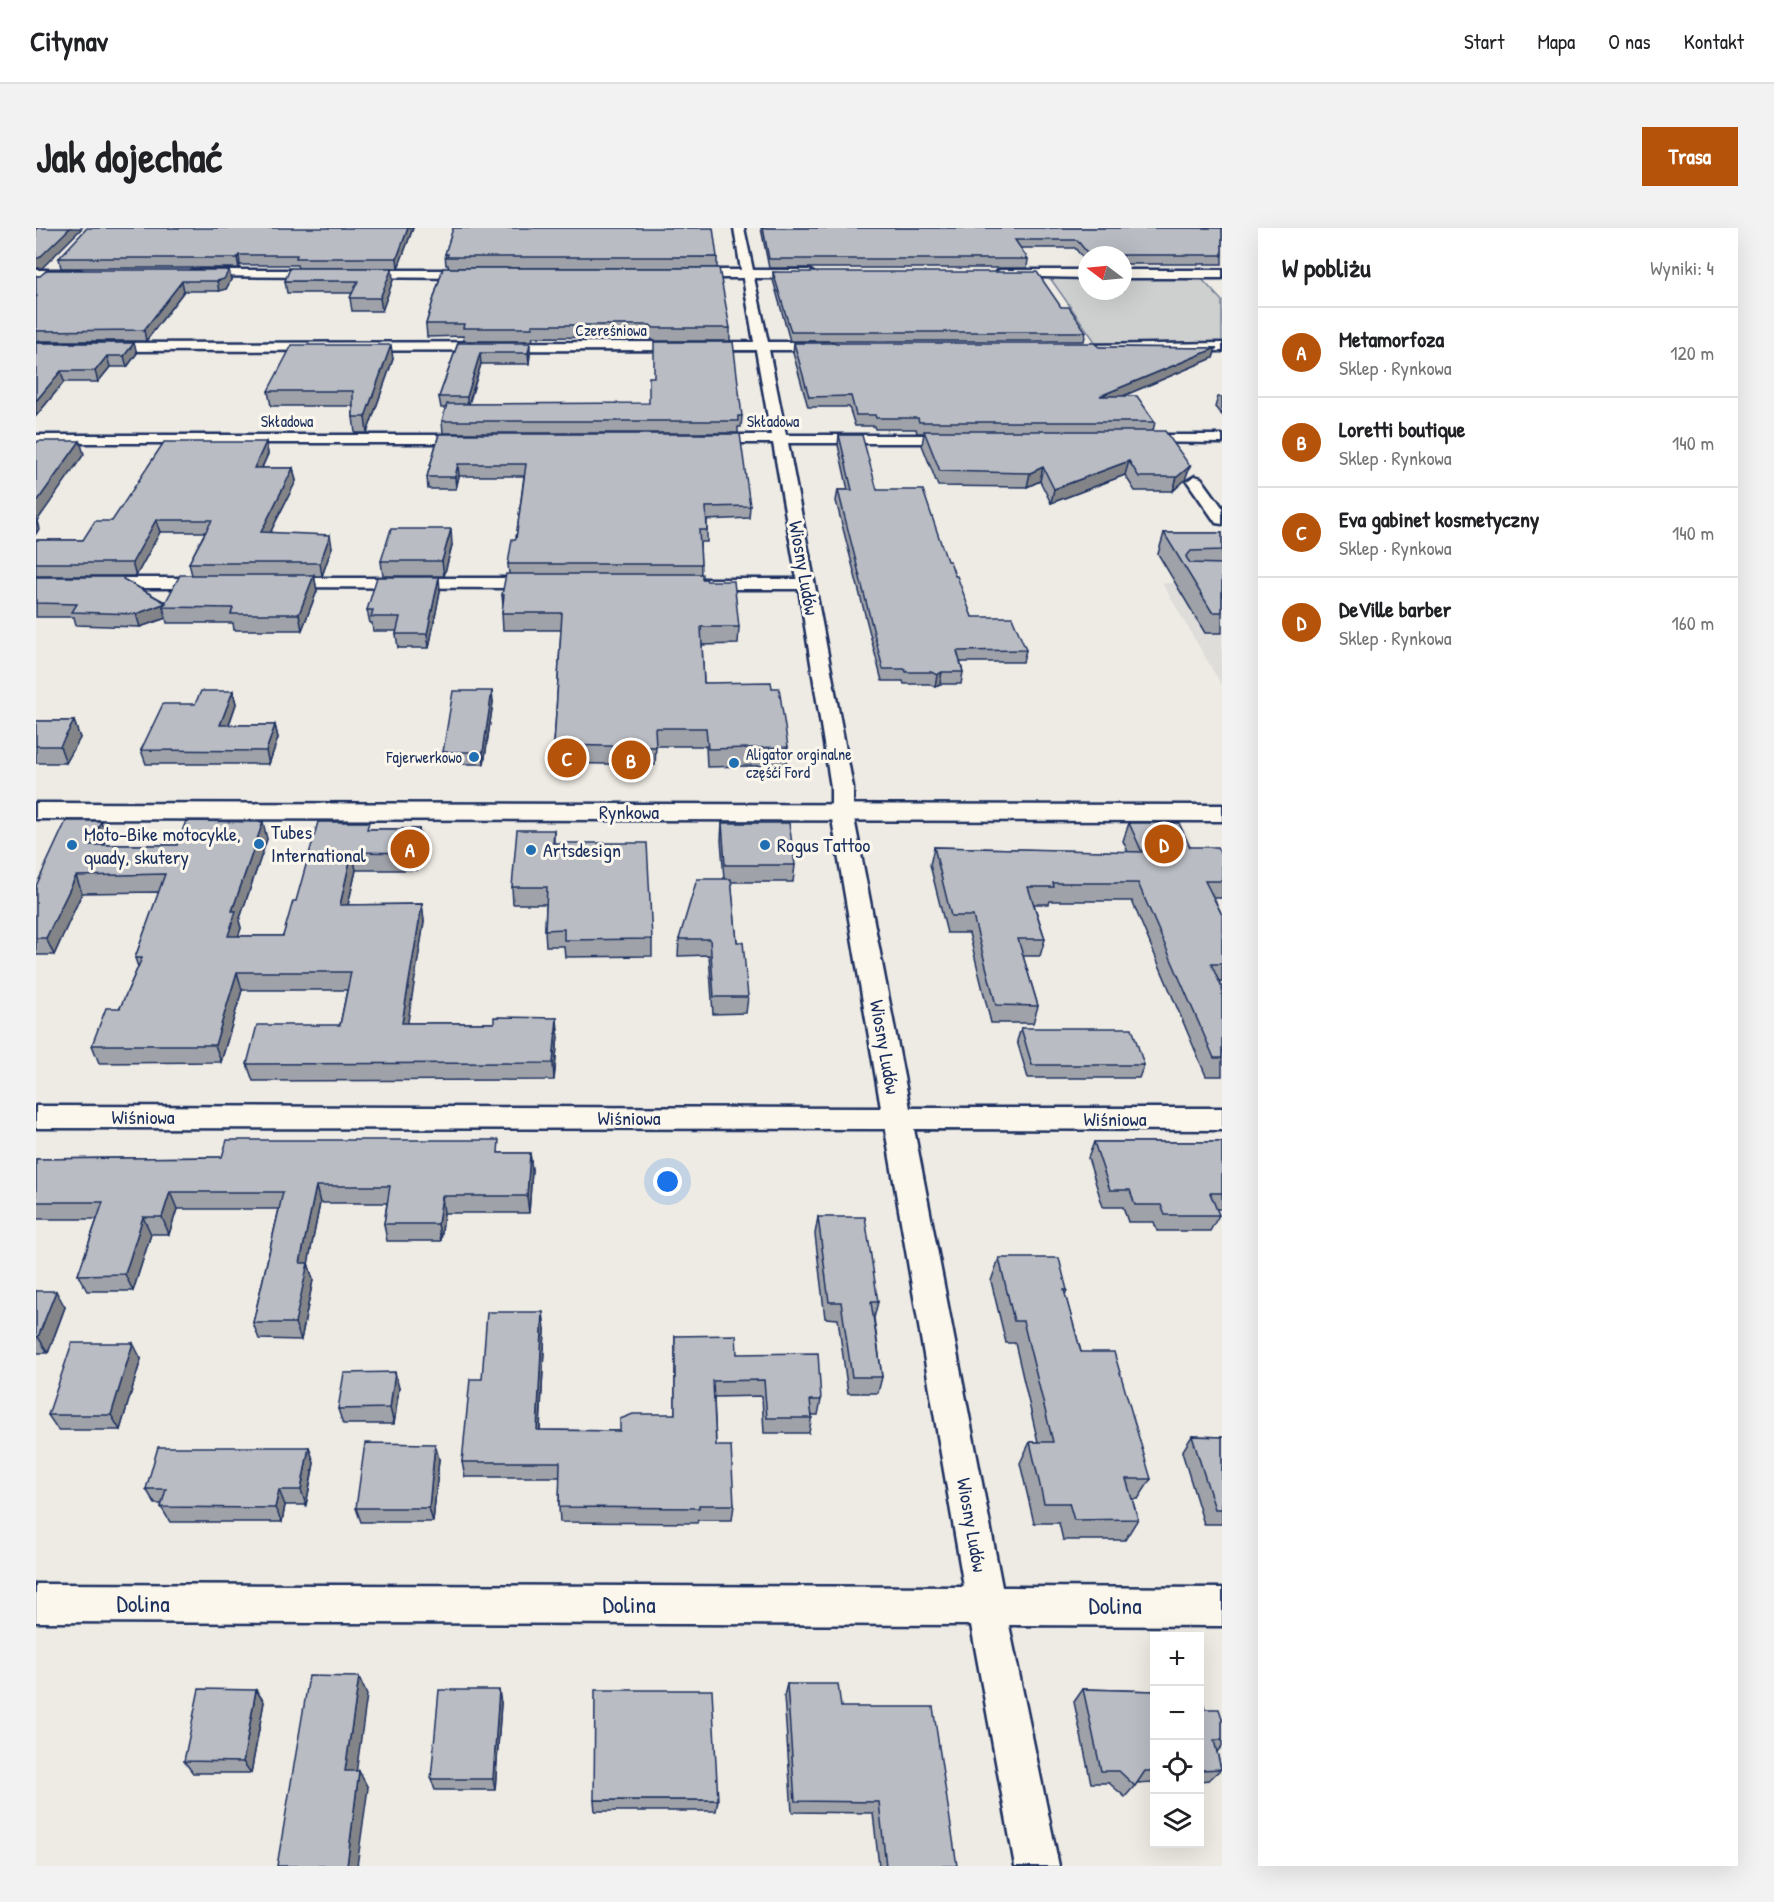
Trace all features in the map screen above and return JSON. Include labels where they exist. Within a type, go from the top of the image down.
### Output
[{"type":"street","name":"Wiosny Ludów","points":[[739,228],[781,439],[842,788],[842,813],[986,1605],[1037,1866]]},
{"type":"street","points":[[36,284],[41,274],[61,259]]},
{"type":"street","points":[[41,274],[95,274]]},
{"type":"street","points":[[177,274],[493,274]]},
{"type":"street","points":[[670,274],[825,274]]},
{"type":"street","points":[[992,274],[1078,274]]},
{"type":"street","points":[[1132,274],[1222,274]]},
{"type":"street","name":"Czereśniowa","points":[[36,347],[842,346]]},
{"type":"street","points":[[1078,349],[1222,347]]},
{"type":"street","name":"Składowa","points":[[36,439],[490,439]]},
{"type":"street","name":"Składowa","points":[[691,439],[971,439]]},
{"type":"street","points":[[1114,439],[1222,439]]},
{"type":"street","points":[[1195,481],[1222,519]]},
{"type":"street","points":[[36,583],[226,583]]},
{"type":"street","points":[[261,583],[559,584]]},
{"type":"street","points":[[678,584],[806,584]]},
{"type":"street","name":"Rynkowa","points":[[36,811],[1222,813]]},
{"type":"street","name":"Wiśniowa","points":[[36,1117],[1222,1119]]},
{"type":"street","name":"Dolina","points":[[36,1603],[1222,1607]]},
{"type":"shaded area","points":[[1050,278],[1078,278],[1078,300],[1132,300],[1132,278],[1201,278],[1222,301],[1222,343],[1096,343]]},
{"type":"shaded area","points":[[1162,583],[1222,583],[1222,686]]},
{"type":"building","points":[[36,228],[70,228],[39,258],[36,258]]},
{"type":"building","points":[[87,228],[408,228],[397,258],[296,258],[297,255],[239,255],[237,258],[59,258]]},
{"type":"building","points":[[453,228],[713,228],[717,257],[447,257],[448,254],[445,254]]},
{"type":"building","points":[[763,228],[1222,228],[1222,255],[1132,255],[1132,246],[1082,246],[1077,240],[1015,240],[1028,259],[769,259]]},
{"type":"building","points":[[290,268],[392,268],[380,298],[350,298],[358,281],[285,281]]},
{"type":"building","points":[[443,268],[719,268],[730,328],[532,325],[532,328],[463,328],[464,324],[426,324]]},
{"type":"building","points":[[47,270],[229,270],[224,279],[217,281],[182,281],[144,330],[36,331],[36,276],[40,276]]},
{"type":"building","points":[[773,272],[1037,272],[1061,307],[1069,307],[1086,332],[791,332]]},
{"type":"building","points":[[654,342],[733,342],[742,416],[738,416],[738,421],[442,421],[447,404],[649,403],[649,377],[654,377]]},
{"type":"building","points":[[36,343],[134,343],[124,356],[107,356],[95,371],[61,371],[36,401]]},
{"type":"building","points":[[458,343],[530,343],[528,353],[480,353],[467,397],[439,397]]},
{"type":"building","points":[[794,343],[1094,343],[1099,347],[1216,348],[1100,396],[1137,396],[1155,422],[919,422],[918,418],[876,418],[875,415],[856,415],[851,396],[809,397]]},
{"type":"building","points":[[292,345],[391,345],[365,417],[353,417],[353,391],[268,391]]},
{"type":"building","points":[[924,431],[1165,431],[1190,466],[1177,477],[1139,477],[1129,461],[1054,489],[1043,467],[1030,473],[940,471]]},
{"type":"building","points":[[439,434],[740,434],[750,506],[706,507],[707,530],[699,530],[701,564],[508,564],[512,539],[516,539],[526,464],[458,464],[455,477],[427,477]]},
{"type":"building","points":[[839,435],[862,435],[877,490],[923,490],[947,561],[950,561],[955,576],[957,576],[972,617],[1012,617],[1026,650],[957,651],[963,672],[942,672],[937,675],[931,672],[906,672],[905,669],[883,669],[838,490],[852,490]]},
{"type":"building","points":[[38,441],[80,441],[36,503],[36,444]]},
{"type":"building","points":[[164,442],[266,442],[254,468],[293,468],[261,532],[330,535],[320,563],[189,563],[212,520],[156,520],[132,563],[36,563],[36,540],[83,540],[95,521],[112,521]]},
{"type":"building","points":[[391,529],[451,529],[442,561],[381,561]]},
{"type":"building","points":[[1164,533],[1222,533],[1222,550],[1191,551],[1186,557],[1190,563],[1222,564],[1222,612],[1212,612]]},
{"type":"building","points":[[506,574],[702,574],[702,579],[707,581],[734,581],[739,627],[701,627],[704,683],[771,682],[772,688],[779,688],[788,747],[708,749],[706,728],[655,728],[656,747],[554,745],[562,613],[502,613],[504,595],[502,595]]},
{"type":"building","points":[[180,575],[314,575],[299,614],[231,614],[233,608],[163,607]]},
{"type":"building","points":[[36,577],[124,577],[123,579],[166,603],[136,614],[72,612],[77,604],[36,603]]},
{"type":"building","points":[[377,577],[439,577],[427,634],[396,634],[400,617],[371,617],[373,610],[367,610]]},
{"type":"building","points":[[201,691],[233,691],[220,725],[275,725],[266,751],[141,750],[163,704],[195,704]]},
{"type":"building","points":[[453,691],[492,691],[483,752],[443,752]]},
{"type":"building","points":[[36,721],[74,721],[60,746],[36,746]]},
{"type":"building","points":[[66,821],[101,821],[90,845],[177,845],[186,821],[263,822],[232,911],[236,911],[228,936],[283,936],[293,901],[296,901],[318,822],[369,822],[367,829],[419,829],[414,853],[352,852],[340,905],[422,904],[402,1023],[494,1023],[494,1017],[557,1018],[553,1063],[247,1064],[257,1025],[340,1025],[351,972],[237,972],[215,1045],[92,1045],[106,1008],[120,1008],[142,958],[135,958],[165,874],[76,876],[46,938],[36,938],[36,886]]},
{"type":"building","points":[[722,823],[789,823],[795,865],[725,865]]},
{"type":"building","points":[[1129,823],[1179,823],[1190,847],[1217,847],[1222,857],[1222,881],[1205,881],[1222,915],[1222,964],[1211,964],[1222,988],[1222,1058],[1214,1058],[1138,883],[1053,883],[1054,887],[1028,887],[1045,939],[1018,939],[1038,1006],[996,1005],[973,916],[951,916],[934,847],[1142,852]]},
{"type":"building","points":[[517,830],[554,830],[553,843],[647,843],[652,939],[564,940],[564,929],[545,930],[547,887],[512,887]]},
{"type":"building","points":[[697,879],[731,879],[737,942],[743,942],[748,997],[714,997],[710,939],[679,939]]},
{"type":"building","points":[[1021,1028],[1132,1028],[1144,1065],[1032,1065]]},
{"type":"building","points":[[227,1140],[499,1140],[498,1153],[530,1153],[527,1196],[442,1196],[438,1224],[384,1224],[390,1186],[316,1186],[300,1263],[308,1263],[295,1323],[253,1323],[283,1192],[170,1192],[162,1217],[143,1217],[125,1274],[78,1275],[103,1202],[36,1202],[36,1159],[222,1157]]},
{"type":"building","points":[[1094,1142],[1222,1142],[1222,1193],[1210,1193],[1219,1215],[1165,1215],[1161,1205],[1135,1205],[1130,1190],[1110,1190]]},
{"type":"building","points":[[818,1217],[865,1217],[878,1302],[871,1302],[882,1377],[852,1377],[841,1302],[829,1302]]},
{"type":"building","points":[[999,1258],[1059,1258],[1067,1290],[1064,1290],[1081,1352],[1114,1352],[1151,1479],[1126,1479],[1138,1519],[1074,1520],[1069,1503],[1044,1503],[1030,1442],[1053,1442],[1023,1321],[1014,1321]]},
{"type":"building","points":[[36,1291],[56,1291],[38,1337],[36,1337]]},
{"type":"building","points":[[487,1312],[543,1312],[537,1430],[620,1431],[620,1419],[633,1414],[675,1414],[675,1336],[736,1335],[737,1354],[818,1353],[821,1400],[810,1400],[812,1418],[767,1418],[764,1380],[713,1381],[716,1446],[731,1446],[734,1505],[699,1505],[699,1508],[559,1507],[560,1462],[462,1462],[470,1379],[482,1379]]},
{"type":"building","points":[[72,1343],[133,1343],[111,1415],[48,1415]]},
{"type":"building","points":[[395,1372],[390,1408],[338,1409],[344,1373]]},
{"type":"building","points":[[1192,1436],[1222,1437],[1222,1509],[1215,1509]]},
{"type":"building","points":[[365,1443],[435,1444],[429,1508],[356,1508]]},
{"type":"building","points":[[158,1447],[309,1447],[301,1490],[279,1490],[275,1508],[161,1507],[166,1489],[146,1489]]},
{"type":"building","points":[[309,1676],[359,1677],[345,1771],[359,1771],[347,1866],[277,1866]]},
{"type":"building","points":[[787,1684],[838,1684],[841,1707],[933,1707],[957,1866],[886,1866],[879,1802],[795,1801]]},
{"type":"building","points":[[199,1689],[256,1690],[243,1762],[184,1761]]},
{"type":"building","points":[[1083,1689],[1150,1691],[1150,1771],[1145,1771],[1135,1786],[1119,1771],[1101,1771]]},
{"type":"building","points":[[439,1690],[499,1690],[493,1779],[431,1779]]},
{"type":"building","points":[[595,1690],[712,1690],[718,1800],[594,1800]]},
{"type":"building","points":[[1204,1706],[1205,1709],[1219,1709],[1222,1718],[1222,1740],[1214,1740],[1221,1769],[1204,1770]]},
{"type":"place","name":"Fajerwerkowo","points":[[474,757]]},
{"type":"place","name":"Eva gabinet kosmetyczny","points":[[567,758]]},
{"type":"place","name":"Loretti boutique","points":[[631,760]]},
{"type":"place","name":"Aligator orginalne częśći Ford","points":[[734,763]]},
{"type":"place","name":"Tubes International","points":[[259,844]]},
{"type":"place","name":"DeVille barber","points":[[1164,844]]},
{"type":"place","name":"Moto-Bike motocykle, quady, skutery","points":[[72,845]]},
{"type":"place","name":"Rogus Tattoo","points":[[765,845]]},
{"type":"place","name":"Metamorfoza","points":[[410,849]]},
{"type":"place","name":"Artsdesign","points":[[531,850]]}]
